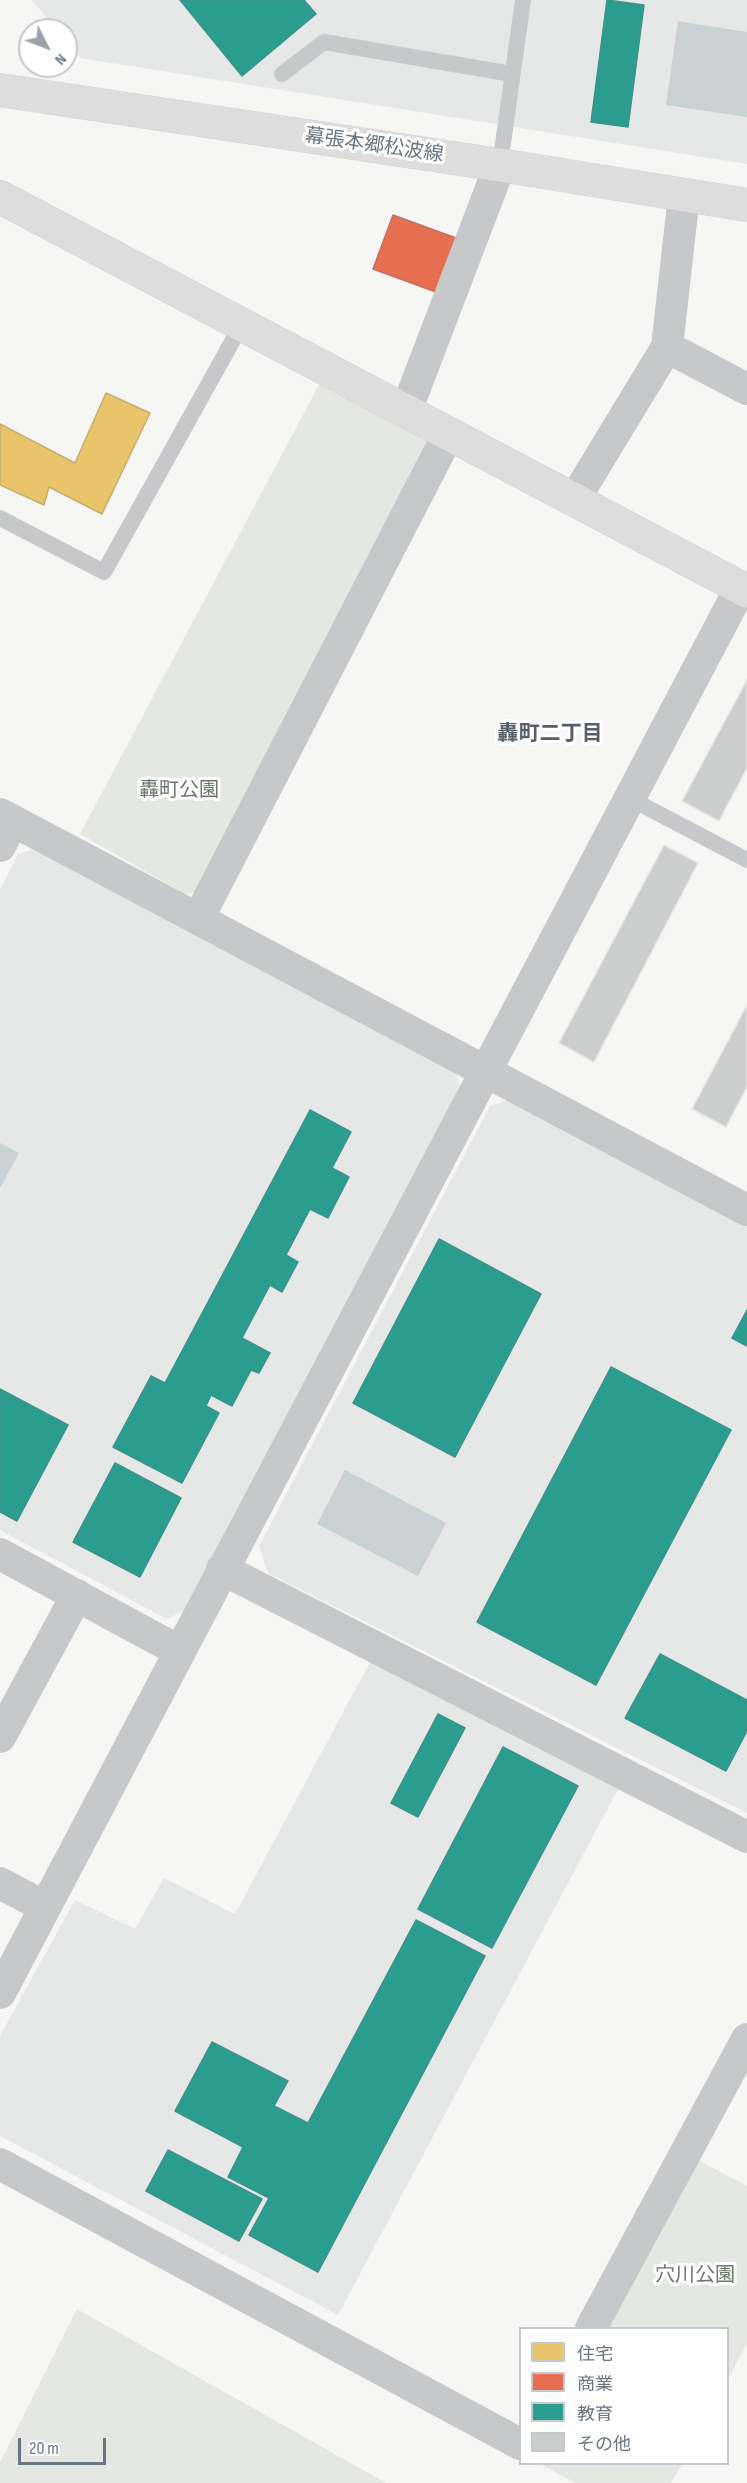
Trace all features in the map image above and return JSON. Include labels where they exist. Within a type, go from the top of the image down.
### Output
[{"type":"street","name":"幕張本郷松波線","points":[[0,90],[500,165],[747,205]]},
{"type":"street","points":[[406,411],[500,165]]},
{"type":"street","points":[[574,500],[667,347],[684,195]]},
{"type":"street","points":[[0,197],[744,589],[629,798],[0,1993]]},
{"type":"street","points":[[667,347],[747,389]]},
{"type":"street","points":[[198,918],[449,434]]},
{"type":"street","points":[[4,827],[198,918],[747,1210]]},
{"type":"street","points":[[0,1554],[179,1651]]},
{"type":"street","points":[[222,1569],[747,1837]]},
{"type":"street","points":[[0,1737],[77,1595]]},
{"type":"street","points":[[0,1883],[45,1907]]},
{"type":"street","points":[[592,2327],[746,2043]]},
{"type":"street","points":[[0,2163],[519,2443]]},
{"type":"lane","points":[[500,165],[523,0]]},
{"type":"lane","points":[[282,74],[324,42],[512,74]]},
{"type":"lane","points":[[0,518],[104,572],[242,324]]},
{"type":"lane","points":[[629,798],[747,860]]},
{"type":"shaded area","points":[[32,0],[747,0],[747,164],[80,58],[78,56],[78,18],[47,18]]},
{"type":"shaded area","points":[[678,21],[747,32],[747,117],[666,105]]},
{"type":"shaded area","points":[[35,849],[456,1071],[460,1087],[185,1610],[167,1619],[0,1530],[0,890],[18,854]]},
{"type":"shaded area","points":[[512,1099],[747,1222],[747,1813],[268,1573],[259,1546],[490,1106]]},
{"type":"shaded area","points":[[0,1143],[19,1153],[0,1188]]},
{"type":"shaded area","points":[[345,1470],[446,1523],[418,1576],[317,1524]]},
{"type":"shaded area","points":[[370,1662],[618,1789],[338,2315],[0,2136],[0,2036],[75,1900],[135,1929],[164,1878],[235,1914]]},
{"type":"green space","name":"轟町公園","points":[[321,381],[431,437],[201,891],[185,894],[80,834]]},
{"type":"green space","name":"穴川公園","points":[[698,2160],[747,2186],[747,2343],[729,2377],[729,2327],[609,2327]]},
{"type":"green space","points":[[77,2309],[386,2483],[0,2483],[0,2463]]},
{"type":"green space","points":[[542,2465],[681,2465],[671,2483],[576,2483]]},
{"type":"building: 住宅","points":[[106,393],[150,413],[102,514],[49,487],[44,505],[0,485],[0,424],[75,463]]},
{"type":"building: 商業","points":[[393,215],[456,238],[436,292],[373,269]]},
{"type":"building: 教育","points":[[180,0],[304,0],[316,14],[242,76]]},
{"type":"building: 教育","points":[[607,0],[644,5],[628,127],[591,122]]},
{"type":"building: 教育","points":[[310,1110],[351,1132],[332,1168],[349,1177],[328,1218],[310,1209],[286,1255],[298,1262],[282,1292],[270,1285],[242,1338],[270,1353],[259,1373],[251,1370],[232,1406],[211,1395],[206,1406],[219,1413],[182,1483],[113,1447],[151,1376],[165,1383]]},
{"type":"building: 教育","points":[[439,1239],[541,1294],[455,1457],[353,1403]]},
{"type":"building: 教育","points":[[747,1310],[747,1346],[732,1338]]},
{"type":"building: 教育","points":[[611,1367],[731,1430],[596,1685],[477,1622]]},
{"type":"building: 教育","points":[[0,1389],[68,1425],[17,1521],[0,1512]]},
{"type":"building: 教育","points":[[115,1463],[181,1498],[140,1577],[73,1542]]},
{"type":"building: 教育","points":[[660,1654],[747,1700],[747,1731],[726,1771],[625,1718]]},
{"type":"building: 教育","points":[[438,1714],[465,1728],[418,1817],[391,1803]]},
{"type":"building: 教育","points":[[503,1747],[578,1786],[492,1948],[418,1909]]},
{"type":"building: 教育","points":[[416,1920],[485,1956],[318,2272],[249,2235],[269,2198],[228,2177],[243,2147],[175,2111],[212,2042],[288,2081],[274,2106],[308,2123]]},
{"type":"building: 教育","points":[[168,2150],[262,2199],[239,2241],[146,2191]]},
{"type":"building: その他","points":[[747,680],[747,768],[719,821],[682,801]]},
{"type":"building: その他","points":[[664,845],[698,863],[594,1062],[559,1043]]},
{"type":"building: その他","points":[[747,1005],[747,1087],[726,1127],[692,1109]]},
{"type":"district","name":"轟町二丁目","points":[[550,735]]}]
